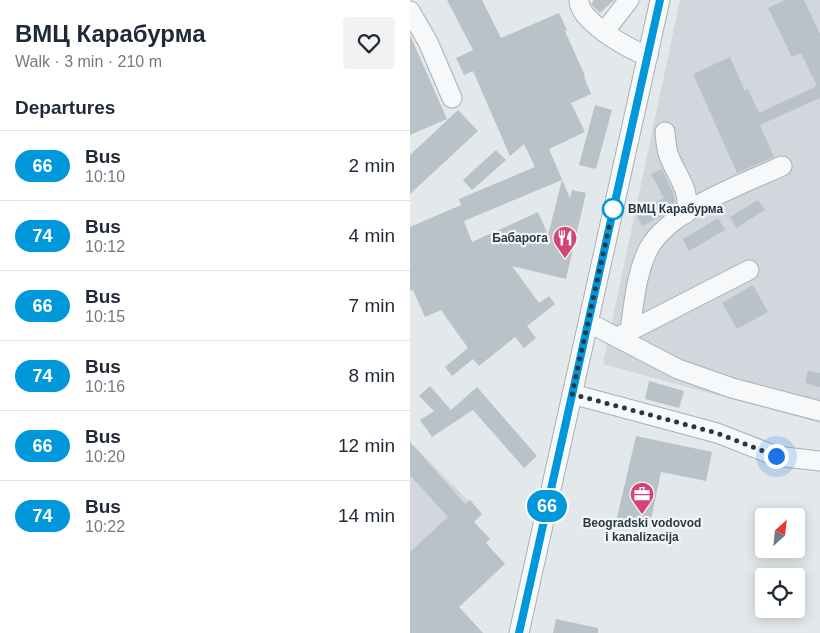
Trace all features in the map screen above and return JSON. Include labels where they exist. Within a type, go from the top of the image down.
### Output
[{"type":"street","points":[[579,0],[579,6],[583,12],[604,32],[621,44],[648,56]]},
{"type":"street","points":[[604,32],[629,0]]},
{"type":"street","points":[[519,633],[660,0]]},
{"type":"street","points":[[410,11],[428,42],[452,98]]},
{"type":"street","points":[[665,132],[669,155],[687,196],[688,203],[685,214]]},
{"type":"street","points":[[624,334],[646,256],[650,247],[662,232],[703,203],[782,166]]},
{"type":"street","points":[[624,334],[750,270]]},
{"type":"street","points":[[588,325],[624,334],[678,369],[732,388],[820,411]]},
{"type":"street","points":[[572,394],[717,433],[776,456],[820,461]]},
{"type":"shaded area","points":[[680,0],[820,0],[820,423],[603,364]]},
{"type":"shaded area","points":[[410,442],[482,514],[410,581]]},
{"type":"building","points":[[447,0],[482,0],[501,38],[559,13],[591,94],[571,103],[585,132],[549,149],[570,198],[572,190],[586,193],[566,279],[512,266],[539,303],[549,296],[555,304],[527,326],[536,338],[524,348],[515,337],[479,366],[473,359],[452,376],[445,367],[468,348],[441,310],[425,317],[413,290],[410,291],[410,227],[461,205],[459,199],[535,167],[524,144],[510,156],[473,71],[464,75],[456,58],[473,50]],"holes":[[[562,180],[548,235],[538,212],[472,242],[464,221]]]},
{"type":"building","points":[[594,0],[614,0],[600,13],[591,4]]},
{"type":"building","points":[[785,0],[804,0],[820,34],[820,98],[760,125],[774,157],[737,173],[693,74],[730,57],[745,91],[748,89],[759,113],[817,86],[801,53],[792,57],[768,8]]},
{"type":"building","points":[[410,35],[447,119],[410,135]]},
{"type":"building","points":[[595,105],[612,110],[596,169],[579,165]]},
{"type":"building","points":[[458,110],[478,131],[410,194],[410,155]]},
{"type":"building","points":[[496,150],[506,160],[472,190],[463,180]]},
{"type":"building","points":[[662,169],[674,195],[675,206],[662,216],[642,226],[635,212],[664,198],[651,174]]},
{"type":"building","points":[[758,200],[765,210],[736,228],[730,217]]},
{"type":"building","points":[[718,218],[725,230],[689,251],[683,239]]},
{"type":"building","points":[[753,285],[768,312],[737,329],[722,303]]},
{"type":"building","points":[[808,371],[820,373],[820,387],[805,383]]},
{"type":"building","points":[[649,381],[684,391],[679,408],[645,399]]},
{"type":"building","points":[[430,386],[451,410],[477,387],[537,456],[524,468],[473,410],[432,437],[420,420],[434,411],[419,396]]},
{"type":"building","points":[[636,436],[712,452],[706,481],[661,472],[649,529],[615,526]]},
{"type":"building","points":[[410,442],[465,504],[470,500],[482,514],[474,522],[490,539],[486,543],[505,564],[459,607],[483,633],[410,633],[410,552],[448,517],[410,475]]},
{"type":"building","points":[[556,619],[598,628],[598,633],[553,633]]},
{"type":"bus line","name":"66","points":[[519,633],[660,0]]},
{"type":"place","name":"ВМЦ Карабурма","points":[[613,209]]},
{"type":"place","name":"Бабарога","points":[[565,259]]},
{"type":"place","name":"Beogradski vodovod i kanalizacija","points":[[642,515]]},
{"type":"route","points":[[613,209],[614,205],[572,394],[717,433],[776,456]]}]
